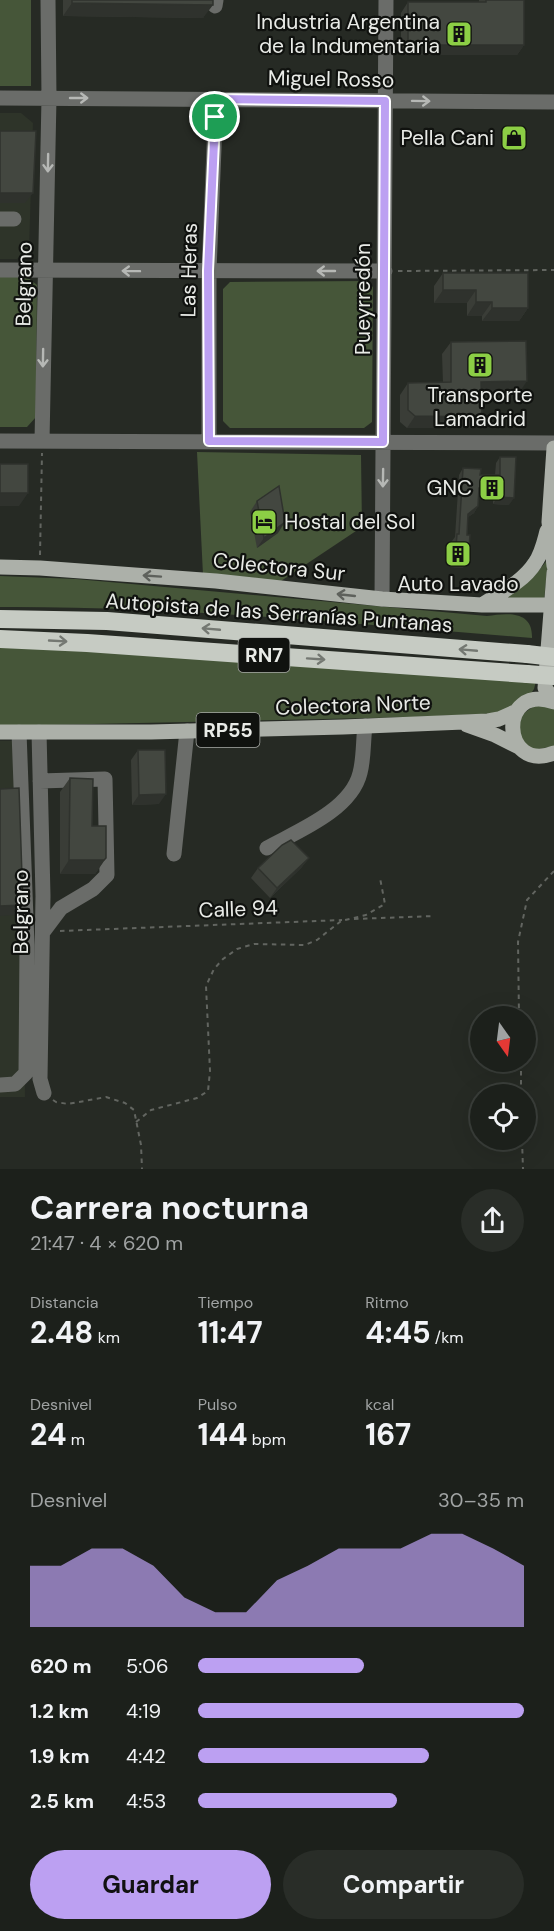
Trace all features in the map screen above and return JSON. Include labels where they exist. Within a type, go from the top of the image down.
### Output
[{"type":"highway","name":"Autopista de las Serranías Puntanas","points":[[0,619],[107,621],[527,654],[551,667]]},
{"type":"highway","name":"Autopista de las Serranías Puntanas","points":[[0,639],[527,674],[551,667]]},
{"type":"main road","points":[[554,446],[549,522],[554,566]]},
{"type":"main road","points":[[482,605],[517,581],[535,565],[549,522]]},
{"type":"main road","name":"Colectora Sur","points":[[0,567],[216,581],[381,599],[482,605],[553,605]]},
{"type":"main road","name":"RP55","points":[[554,573],[551,667],[545,687],[554,701]]},
{"type":"main road","name":"RP55","points":[[551,667],[536,694],[513,717],[512,727],[513,736],[521,748],[534,755],[544,756],[554,753]]},
{"type":"main road","name":"RP55","points":[[521,707],[535,699],[554,701]]},
{"type":"main road","name":"Colectora Norte","points":[[0,732],[187,731],[488,721],[499,719],[521,707]]},
{"type":"main road","name":"Colectora Norte","points":[[455,722],[495,735],[521,748]]},
{"type":"street","name":"Belgrano","points":[[42,441],[49,98],[48,0]]},
{"type":"street","name":"Pueyrredón","points":[[381,599],[386,0]]},
{"type":"street","name":"Miguel Rosso","points":[[0,98],[554,102]]},
{"type":"street","name":"Las Heras","points":[[209,441],[208,271],[216,99]]},
{"type":"street","points":[[0,270],[385,271]]},
{"type":"street","points":[[0,441],[383,442],[554,446]]},
{"type":"street","points":[[267,848],[333,810],[351,793],[360,774],[365,726]]},
{"type":"street","points":[[174,854],[187,731]]},
{"type":"street","points":[[0,1085],[15,1084],[26,1073],[27,938],[19,732]]},
{"type":"street","name":"Belgrano","points":[[39,732],[42,932],[40,1079],[44,1093]]},
{"type":"street","points":[[40,781],[105,779],[107,875],[93,890],[61,908],[42,932]]},
{"type":"path","points":[[385,271],[554,270]]},
{"type":"path","points":[[40,568],[42,441]]},
{"type":"path","points":[[519,1006],[518,942],[527,900],[554,870]]},
{"type":"path","points":[[136,1122],[151,1110],[197,1098],[208,1090],[210,1071],[206,986],[214,969],[223,959],[237,949],[255,944],[306,945],[341,921],[366,915],[385,904],[380,878]]},
{"type":"path","name":"Calle 94","points":[[42,932],[434,916]]},
{"type":"path","points":[[44,1093],[56,1102],[68,1104],[106,1097],[125,1103],[134,1110],[141,1145],[142,1169]]},
{"type":"path","points":[[522,1150],[523,1169]]},
{"type":"shaded area","points":[[0,113],[21,113],[33,123],[29,250],[17,259],[0,259]]},
{"type":"shaded area","points":[[0,741],[22,741],[25,1097],[0,1097]]},
{"type":"green space","points":[[0,0],[31,0],[31,86],[0,86]]},
{"type":"green space","points":[[0,277],[27,277],[37,285],[36,417],[27,427],[0,427]]},
{"type":"green space","points":[[367,281],[373,287],[372,422],[364,428],[230,428],[223,421],[223,289],[230,282]]},
{"type":"green space","points":[[197,452],[361,455],[362,527],[281,581],[203,575]]},
{"type":"green space","points":[[548,559],[544,601],[499,602],[526,583]]},
{"type":"green space","points":[[0,576],[76,579],[487,616],[510,614],[517,615],[528,622],[532,638],[133,609],[0,607]]},
{"type":"green space","points":[[0,647],[536,681],[530,695],[503,713],[0,726]]},
{"type":"green space","points":[[536,705],[554,709],[554,746],[534,750],[521,741],[519,723],[521,716]]},
{"type":"building","points":[[72,0],[213,0],[213,5],[72,3]]},
{"type":"building","name":"Industria Argentina de la Indumentaria","points":[[486,0],[524,0],[524,45],[408,45],[408,2],[486,2]]},
{"type":"building","points":[[0,131],[36,131],[33,193],[0,193]]},
{"type":"building","points":[[443,273],[528,273],[528,308],[492,308],[492,302],[476,302],[476,290],[443,290]]},
{"type":"building","points":[[526,341],[527,381],[481,382],[482,417],[415,416],[408,410],[408,383],[451,382],[451,342]]},
{"type":"building","points":[[500,457],[516,457],[514,498],[498,497],[498,489],[479,488],[478,506],[468,514],[467,535],[470,535],[468,561],[455,560],[463,468],[481,469],[480,475],[500,475]]},
{"type":"building","points":[[0,464],[28,464],[28,493],[0,493]]},
{"type":"building","points":[[279,486],[285,522],[264,538],[257,501]]},
{"type":"building","points":[[138,750],[165,750],[166,794],[139,795]]},
{"type":"building","points":[[70,778],[93,779],[92,826],[106,826],[106,858],[104,860],[69,860]]},
{"type":"building","points":[[19,788],[23,905],[0,906],[0,789]]},
{"type":"building","points":[[291,840],[309,858],[277,888],[258,868],[282,845]]},
{"type":"place","name":"Industria Argentina de la Indumentaria","points":[[459,34]]},
{"type":"place","name":"Pella Cani","points":[[514,138]]},
{"type":"place","name":"Transporte Lamadrid","points":[[480,365]]},
{"type":"place","name":"GNC","points":[[492,488]]},
{"type":"place","name":"Hostal del Sol","points":[[264,522]]},
{"type":"place","name":"Auto Lavado","points":[[458,554]]},
{"type":"route","points":[[216,99],[385,101],[383,442],[209,441],[208,271],[215,117],[216,99]]}]
